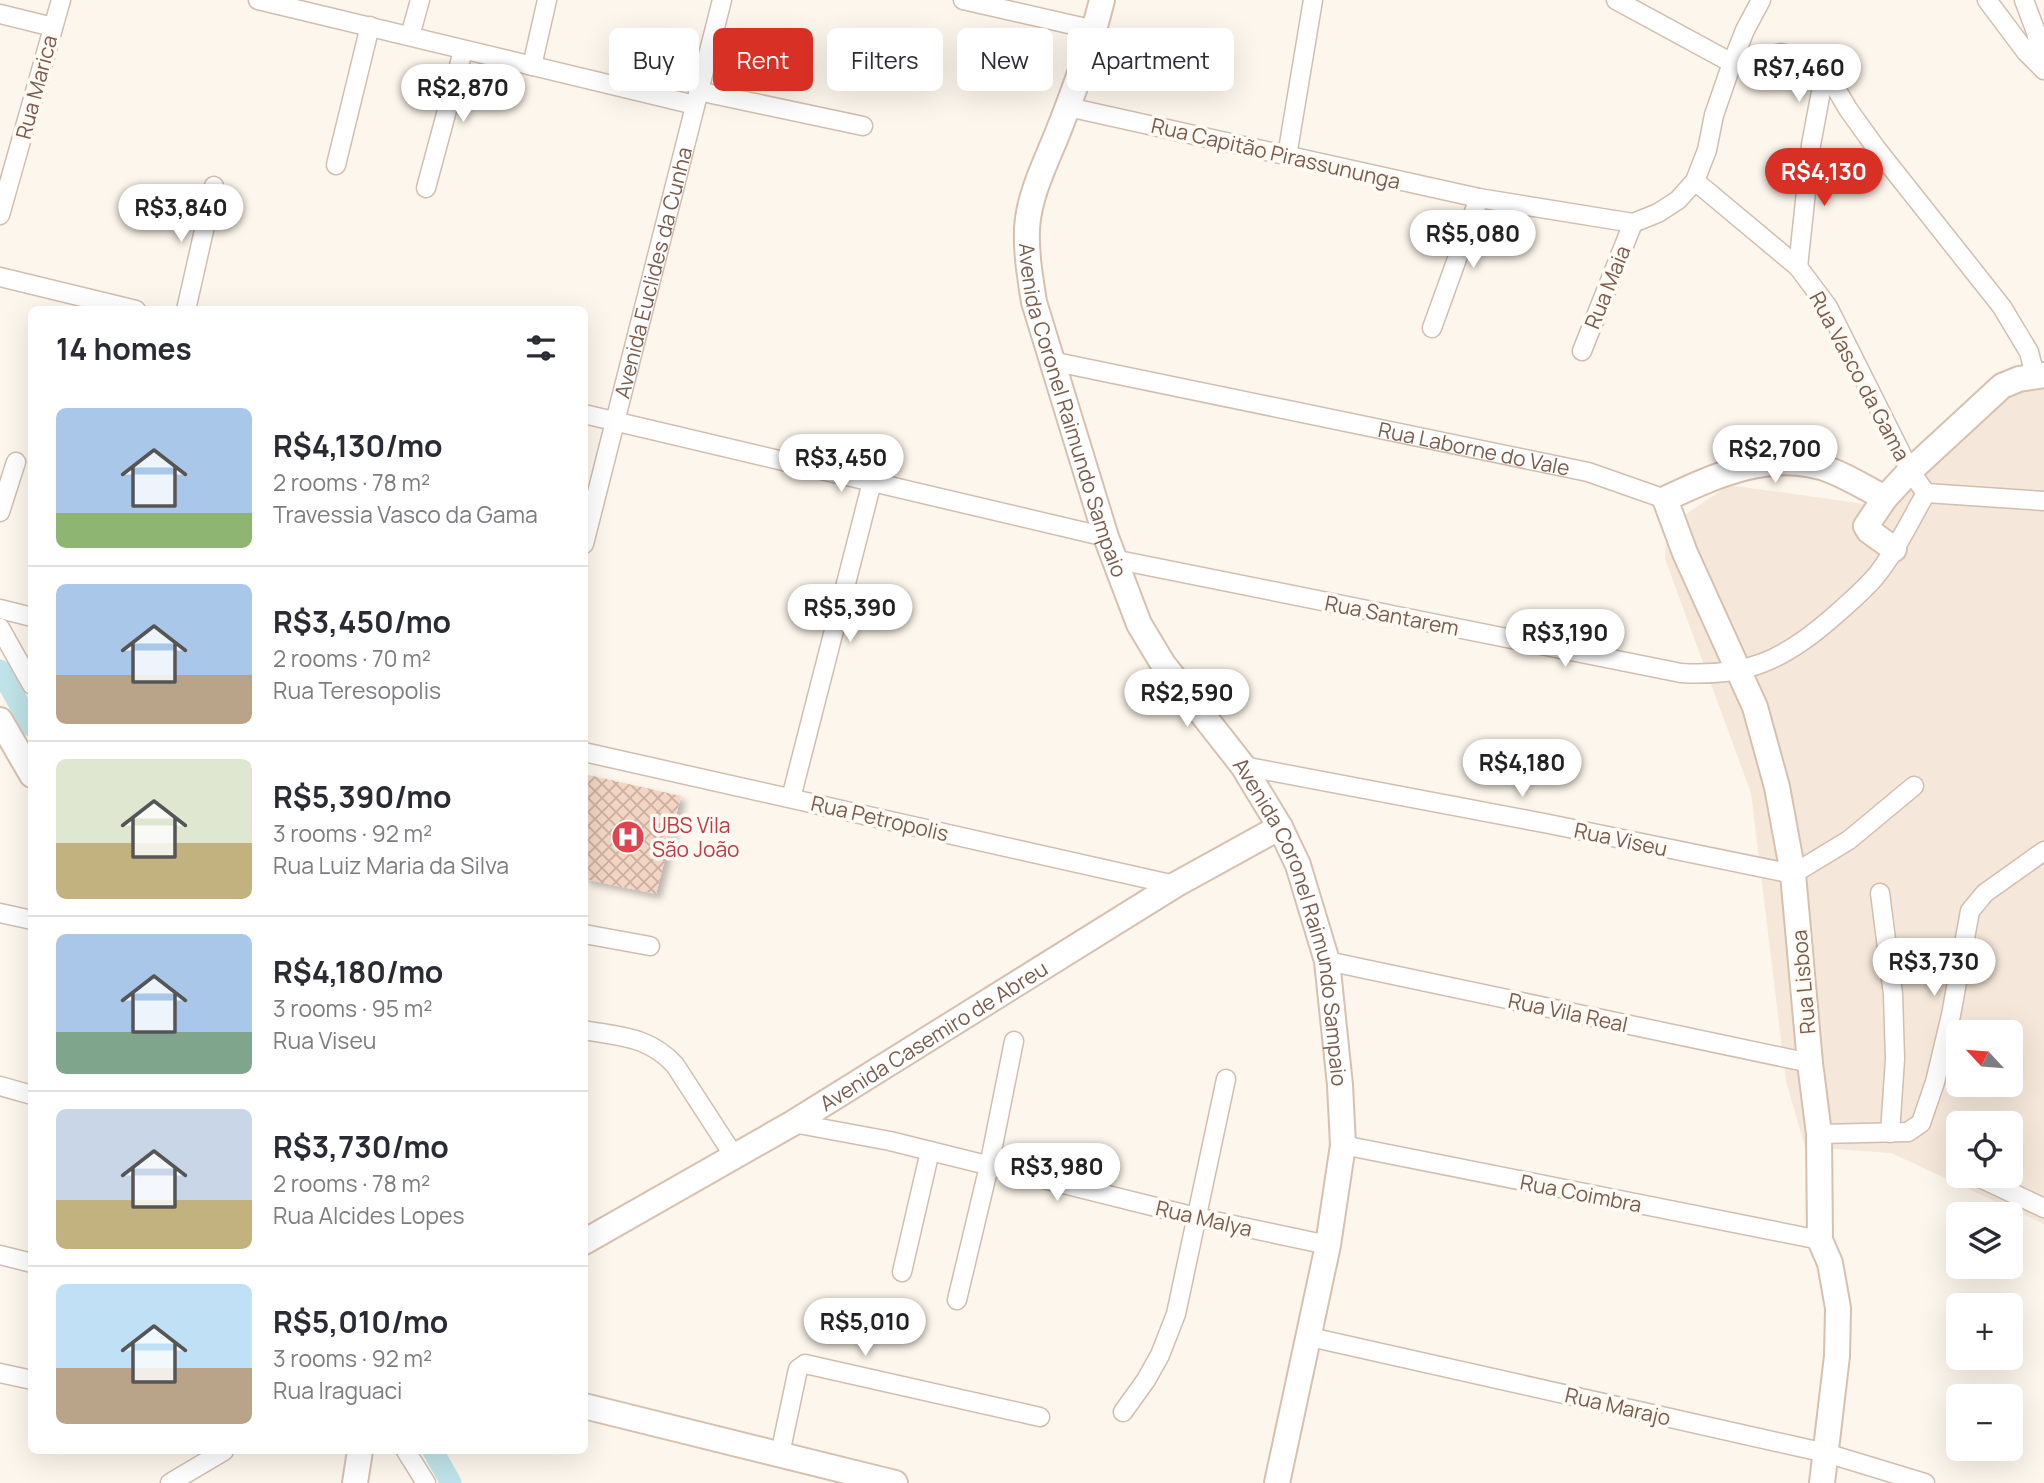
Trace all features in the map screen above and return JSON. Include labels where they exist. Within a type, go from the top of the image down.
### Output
[{"type":"main road","name":"Avenida Coronel Raimundo Sampaio","points":[[1095,28],[1102,0]]},
{"type":"main road","name":"Avenida Coronel Raimundo Sampaio","points":[[1074,91],[1033,197],[1027,226],[1027,264],[1034,302],[1051,361],[1110,548],[1139,624],[1163,664],[1243,766],[1280,827],[1298,865],[1327,961],[1340,1086],[1343,1145],[1328,1245],[1279,1481]]},
{"type":"main road","points":[[1894,549],[1866,526],[1885,498],[1910,471],[2002,386],[2040,375]]},
{"type":"main road","points":[[1665,499],[1703,481],[1742,468],[1798,462],[1831,470],[1885,498]]},
{"type":"main road","name":"Rua Lisboa","points":[[1665,499],[1685,553],[1755,707],[1766,743],[1793,874],[1819,1133],[1820,1240],[1830,1263],[1838,1308],[1837,1356],[1822,1483]]},
{"type":"main road","points":[[0,720],[28,768]]},
{"type":"main road","name":"Avenida Casemiro de Abreu","points":[[588,1240],[793,1123],[1175,885],[1280,827]]},
{"type":"main road","points":[[588,1407],[895,1483]]},
{"type":"main road","points":[[355,1483],[360,1454]]},
{"type":"street","name":"Rua Marica","points":[[0,215],[61,0]]},
{"type":"street","points":[[258,0],[532,66],[863,127]]},
{"type":"street","points":[[410,36],[420,0]]},
{"type":"street","points":[[532,66],[547,0]]},
{"type":"street","name":"Avenida Euclides da Cunha","points":[[588,528],[722,0]]},
{"type":"street","points":[[963,0],[1086,28]]},
{"type":"street","points":[[1287,156],[1313,0]]},
{"type":"street","points":[[1616,0],[1732,63],[1781,53],[1804,58],[1825,70],[1876,148],[2002,307],[2040,375]]},
{"type":"street","points":[[1633,223],[1658,213],[1678,200],[1695,181],[1707,150],[1714,115],[1732,63],[1761,0]]},
{"type":"street","points":[[1987,0],[2026,52],[2044,70]]},
{"type":"street","points":[[2024,0],[2036,32],[2044,70]]},
{"type":"street","points":[[0,14],[53,27]]},
{"type":"street","points":[[335,165],[370,26]]},
{"type":"street","points":[[426,188],[463,51]]},
{"type":"street","points":[[1798,267],[1811,145],[1825,70]]},
{"type":"street","name":"Rua Capitão Pirassununga","points":[[1068,107],[1479,198],[1633,223]]},
{"type":"street","name":"Rua Vasco da Gama","points":[[1695,181],[1798,267],[1828,307],[1910,471],[1926,492]]},
{"type":"street","points":[[187,306],[214,186]]},
{"type":"street","points":[[1432,328],[1479,198]]},
{"type":"street","name":"Rua Maia","points":[[1582,351],[1633,223]]},
{"type":"street","points":[[0,277],[120,306]]},
{"type":"street","name":"Rua Laborne do Vale","points":[[1051,361],[1588,472],[1665,499]]},
{"type":"street","name":"Rua Santarem","points":[[588,415],[872,481],[1110,548],[1681,673],[1739,671],[1779,657],[1809,638],[1859,595],[1894,549],[1926,492]]},
{"type":"street","points":[[0,512],[16,462]]},
{"type":"street","points":[[791,798],[872,481]]},
{"type":"street","points":[[1926,492],[2044,501]]},
{"type":"street","points":[[0,609],[28,616]]},
{"type":"street","points":[[0,628],[28,678]]},
{"type":"street","name":"Rua Petropolis","points":[[588,753],[1175,885]]},
{"type":"street","name":"Rua Viseu","points":[[1243,766],[1509,816],[1793,874]]},
{"type":"street","points":[[1793,874],[1849,841],[1914,786]]},
{"type":"street","points":[[1819,1133],[1908,1132],[1921,1123],[1941,1055],[1970,911],[1985,892],[2044,851]]},
{"type":"street","points":[[1880,893],[1892,995],[1895,1059],[1890,1133]]},
{"type":"street","points":[[0,913],[28,919]]},
{"type":"street","points":[[588,935],[650,946]]},
{"type":"street","name":"Rua Vila Real","points":[[1327,961],[1810,1063]]},
{"type":"street","points":[[588,1031],[643,1042],[664,1053],[675,1065],[734,1156]]},
{"type":"street","points":[[957,1300],[989,1166],[1014,1041]]},
{"type":"street","points":[[1123,1412],[1155,1363],[1176,1314],[1226,1079]]},
{"type":"street","points":[[0,1086],[28,1095]]},
{"type":"street","name":"Rua Malya","points":[[793,1123],[890,1141],[1196,1217],[1328,1245]]},
{"type":"street","name":"Rua Coimbra","points":[[1343,1145],[1820,1240]]},
{"type":"street","points":[[902,1272],[930,1151]]},
{"type":"street","points":[[2002,1188],[2044,1208]]},
{"type":"street","points":[[0,1255],[28,1262]]},
{"type":"street","name":"Rua Marajo","points":[[1310,1337],[1826,1452],[1925,1483]]},
{"type":"street","points":[[780,1454],[798,1369],[805,1364],[1040,1417]]},
{"type":"street","points":[[0,1373],[28,1379]]},
{"type":"street","points":[[170,1483],[219,1454]]},
{"type":"street","points":[[408,1454],[426,1483]]},
{"type":"shaded area","points":[[2044,379],[2044,1224],[2023,1214],[2023,1202],[1997,1202],[1966,1188],[2023,1188],[2023,1111],[1946,1111],[1946,1179],[1891,1153],[1805,1147],[1786,1081],[1751,793],[1665,559],[1667,527],[1729,485],[1879,506],[1988,392]]},
{"type":"building","name":"UBS Vila São João","points":[[588,775],[681,796],[656,894],[588,880]]},
{"type":"waterway","points":[[0,670],[28,720]]},
{"type":"waterway","points":[[435,1454],[451,1483]]},
{"type":"place","name":"UBS Vila São João","points":[[628,837]]}]
